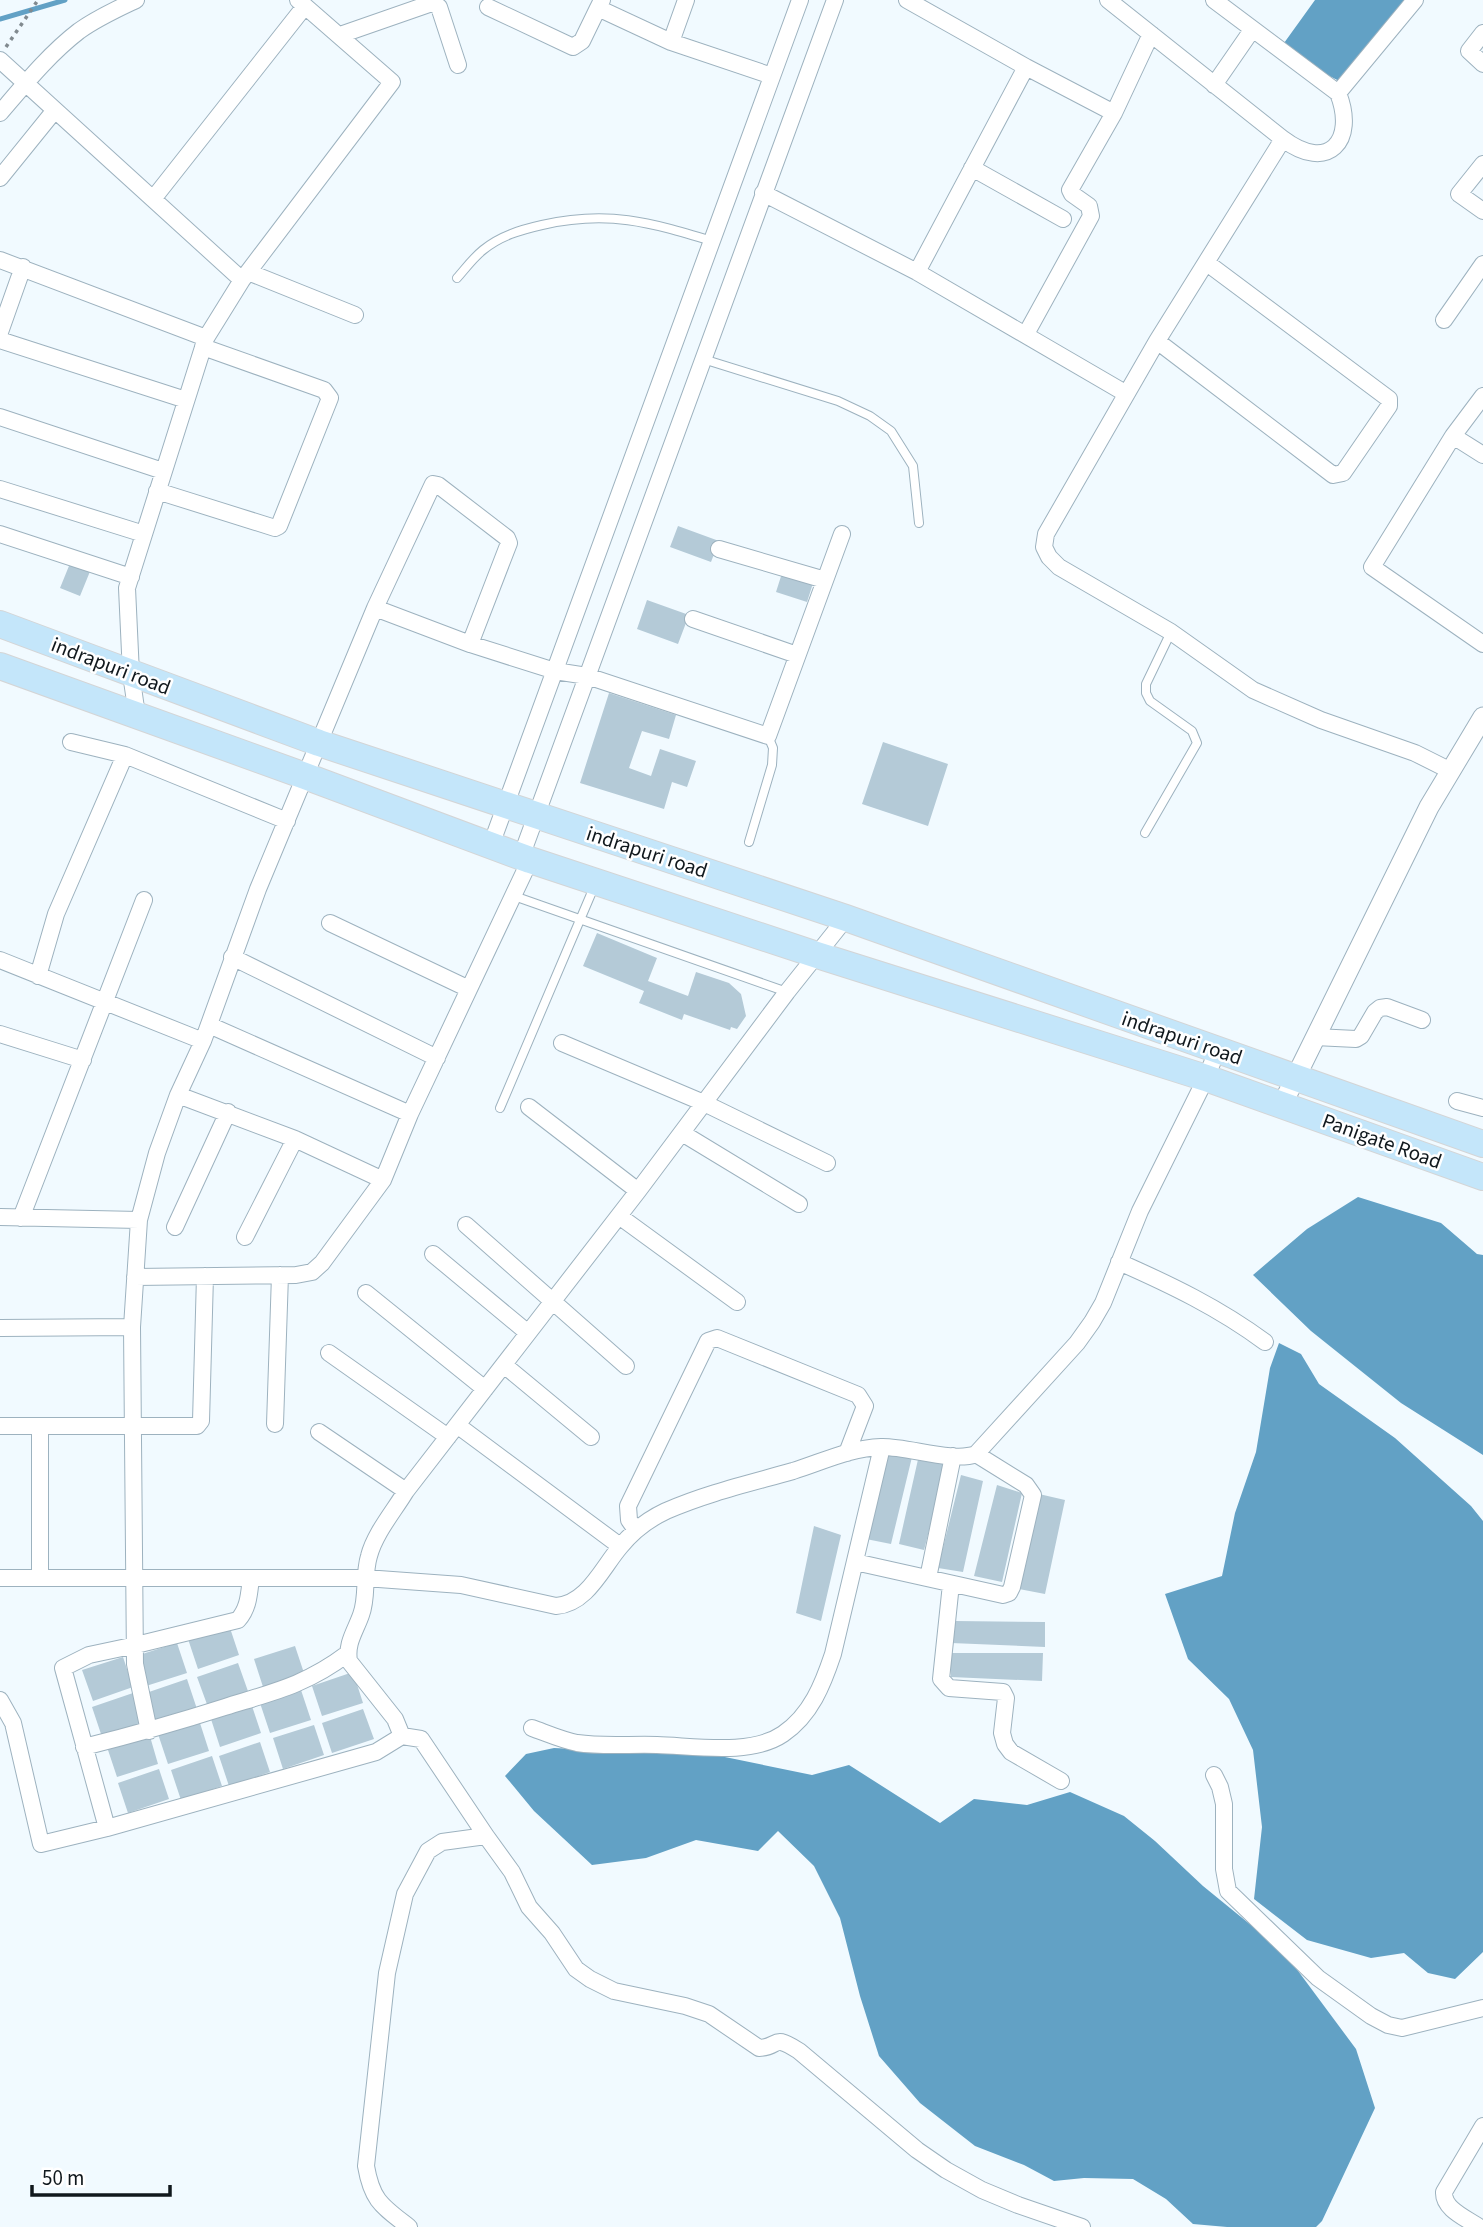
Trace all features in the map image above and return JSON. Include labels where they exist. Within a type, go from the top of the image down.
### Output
[{"type":"main road","name":"indrapuri road","points":[[0,624],[318,743],[846,918],[1295,1077]]},
{"type":"main road","name":"indrapuri road","points":[[0,666],[525,858],[1282,1105]]},
{"type":"main road","name":"Panigate Road","points":[[1295,1077],[1483,1144]]},
{"type":"main road","name":"Panigate Road","points":[[1282,1105],[1483,1177]]},
{"type":"street","points":[[0,113],[25,83],[78,32],[136,0]]},
{"type":"street","points":[[671,42],[686,0]]},
{"type":"street","points":[[491,845],[800,0]]},
{"type":"street","points":[[135,1277],[312,1272],[322,1263],[383,1180],[410,1114],[514,895],[536,815],[835,0]]},
{"type":"street","points":[[907,0],[1114,113]]},
{"type":"street","points":[[1108,0],[1283,139],[1306,153],[1332,150],[1343,132],[1345,116],[1338,93],[1214,0]]},
{"type":"street","points":[[1338,93],[1415,0]]},
{"type":"street","points":[[137,715],[131,674],[127,589],[205,343],[245,276],[391,85],[389,78],[302,3],[153,199]]},
{"type":"street","points":[[340,36],[432,3],[439,7],[458,65]]},
{"type":"street","points":[[488,7],[573,47],[582,41],[600,4],[671,42],[772,76]]},
{"type":"street","points":[[1214,85],[1252,30]]},
{"type":"street","points":[[1483,33],[1469,51],[1483,64]]},
{"type":"street","points":[[1026,334],[1091,216],[1089,206],[1070,190],[1114,113],[1151,34]]},
{"type":"street","points":[[0,60],[153,199],[245,276],[355,315]]},
{"type":"street","points":[[917,272],[1026,67]]},
{"type":"street","points":[[0,178],[55,110]]},
{"type":"street","points":[[1283,139],[1125,393],[1046,534],[1044,547],[1049,557],[1071,576],[1171,632],[1254,690],[1321,720],[1415,753],[1451,771]]},
{"type":"street","points":[[1483,164],[1459,194],[1483,211]]},
{"type":"street","points":[[972,168],[1063,219]]},
{"type":"street","points":[[763,193],[917,272],[1125,393]]},
{"type":"street","points":[[0,260],[324,390],[330,398],[279,527],[157,491]]},
{"type":"street","points":[[1157,341],[1333,475],[1343,473],[1389,406],[1389,399],[1207,263]]},
{"type":"street","points":[[1444,320],[1483,264]]},
{"type":"street","points":[[0,332],[23,267]]},
{"type":"street","points":[[0,340],[186,400]]},
{"type":"street","points":[[1483,396],[1453,436],[1372,567],[1483,644]]},
{"type":"street","points":[[0,417],[163,471]]},
{"type":"street","points":[[1453,436],[1483,455]]},
{"type":"street","points":[[149,1731],[135,1664],[132,1327],[139,1220],[157,1153],[178,1095],[203,1041],[232,957],[375,608],[433,484],[438,485],[509,542],[470,643]]},
{"type":"street","points":[[0,489],[144,534]]},
{"type":"street","points":[[0,534],[131,577]]},
{"type":"street","points":[[375,608],[555,671],[587,676],[768,736],[842,534]]},
{"type":"street","points":[[719,549],[825,580]]},
{"type":"street","points":[[693,619],[797,656]]},
{"type":"street","points":[[1282,1105],[1429,807],[1483,718]]},
{"type":"street","points":[[71,742],[125,755],[287,821]]},
{"type":"street","points":[[38,975],[57,914],[125,755]]},
{"type":"street","points":[[21,1218],[144,900]]},
{"type":"street","points":[[402,1736],[395,1719],[349,1661],[347,1654],[348,1644],[362,1614],[365,1578],[375,1541],[406,1491],[846,918]]},
{"type":"street","points":[[330,923],[469,989]]},
{"type":"street","points":[[232,957],[437,1058]]},
{"type":"street","points":[[0,960],[203,1041]]},
{"type":"street","points":[[1315,1037],[1356,1039],[1361,1036],[1380,1008],[1387,1007],[1422,1020]]},
{"type":"street","points":[[209,1025],[410,1114]]},
{"type":"street","points":[[0,1034],[83,1060]]},
{"type":"street","points":[[562,1043],[704,1103],[827,1163]]},
{"type":"street","points":[[0,1578],[365,1578],[461,1585],[556,1606],[566,1605],[582,1596],[620,1546],[636,1530],[663,1512],[699,1497],[797,1470],[847,1452],[882,1447],[953,1456],[969,1457],[976,1454],[1077,1343],[1103,1303],[1163,1162],[1206,1079],[1217,1051]]},
{"type":"street","points":[[178,1095],[295,1139],[383,1180]]},
{"type":"street","points":[[1457,1101],[1483,1108]]},
{"type":"street","points":[[529,1107],[638,1191]]},
{"type":"street","points":[[175,1227],[228,1112]]},
{"type":"street","points":[[682,1133],[799,1203]]},
{"type":"street","points":[[246,1237],[295,1139]]},
{"type":"street","points":[[619,1216],[737,1302]]},
{"type":"street","points":[[0,1217],[139,1220]]},
{"type":"street","points":[[466,1225],[626,1366]]},
{"type":"street","points":[[433,1254],[528,1333]]},
{"type":"street","points":[[1119,1262],[1215,1307],[1265,1342]]},
{"type":"street","points":[[275,1424],[280,1275]]},
{"type":"street","points":[[0,1426],[197,1426],[201,1421],[205,1276]]},
{"type":"street","points":[[366,1293],[485,1389]]},
{"type":"street","points":[[0,1328],[132,1327]]},
{"type":"street","points":[[636,1530],[629,1520],[628,1506],[708,1340],[712,1338],[858,1395],[865,1406],[847,1452]]},
{"type":"street","points":[[329,1353],[452,1431],[620,1546]]},
{"type":"street","points":[[503,1365],[591,1437]]},
{"type":"street","points":[[40,1426],[40,1578]]},
{"type":"street","points":[[319,1432],[406,1491]]},
{"type":"street","points":[[532,1728],[577,1743],[706,1749],[753,1745],[780,1736],[798,1722],[824,1683],[833,1654],[882,1447]]},
{"type":"street","points":[[855,1562],[1003,1595],[1009,1592],[1033,1495],[1026,1485],[976,1454]]},
{"type":"street","points":[[928,1578],[953,1456]]},
{"type":"street","points":[[107,1828],[64,1668],[89,1655],[238,1620],[247,1605],[251,1578]]},
{"type":"street","points":[[951,1584],[941,1679],[943,1684],[949,1688],[1003,1692],[1006,1698],[1002,1733],[1005,1744],[1011,1752],[1061,1781]]},
{"type":"street","points":[[84,1747],[149,1731],[298,1684],[323,1672],[347,1654]]},
{"type":"street","points":[[0,1700],[13,1723],[41,1844],[376,1752],[402,1736],[421,1739],[512,1872],[529,1907],[552,1933],[576,1969],[614,1991],[685,2006],[709,2014],[759,2048],[778,2041],[784,2042],[809,2059],[946,2170],[982,2190],[1082,2227]]},
{"type":"street","points":[[1214,1775],[1224,1804],[1224,1869],[1228,1891],[1318,1979],[1388,2025],[1402,2028],[1483,2008]]},
{"type":"street","points":[[409,2227],[382,2206],[370,2189],[366,2166],[387,1973],[405,1894],[428,1851],[442,1842],[486,1836]]},
{"type":"street","points":[[1479,2227],[1447,2205],[1443,2199],[1444,2192],[1483,2126]]},
{"type":"lane","points":[[457,278],[483,250],[514,231],[558,221],[603,216],[654,223],[712,241]]},
{"type":"lane","points":[[703,359],[838,401],[870,415],[891,431],[913,466],[919,523]]},
{"type":"lane","points":[[1145,833],[1197,743],[1192,731],[1150,701],[1146,693],[1146,684],[1171,632]]},
{"type":"lane","points":[[748,842],[772,765],[773,748],[768,736]]},
{"type":"lane","points":[[500,1108],[597,881]]},
{"type":"lane","points":[[514,895],[787,992]]},
{"type":"path","points":[[0,55],[38,0]]},
{"type":"water","points":[[1315,0],[1410,0],[1345,84],[1279,50]]},
{"type":"water","points":[[1358,1197],[1441,1223],[1477,1254],[1483,1255],[1483,1455],[1401,1403],[1311,1331],[1253,1275],[1307,1229]]},
{"type":"water","points":[[1279,1343],[1301,1354],[1319,1384],[1395,1438],[1471,1506],[1483,1521],[1483,1952],[1455,1979],[1428,1973],[1404,1953],[1371,1958],[1307,1940],[1254,1899],[1262,1827],[1253,1750],[1229,1699],[1188,1659],[1165,1594],[1222,1576],[1235,1513],[1256,1452],[1270,1368]]},
{"type":"water","points":[[554,1748],[720,1756],[812,1775],[849,1765],[940,1823],[974,1799],[1027,1805],[1070,1792],[1124,1816],[1203,1886],[1284,1952],[1356,2049],[1375,2108],[1322,2221],[1316,2227],[1227,2227],[1193,2224],[1166,2199],[1133,2179],[1084,2178],[1054,2181],[1024,2165],[975,2146],[920,2103],[879,2056],[840,1918],[814,1866],[778,1831],[758,1851],[696,1840],[646,1858],[592,1865],[534,1811],[505,1776],[526,1754]]},
{"type":"building","points":[[678,526],[719,541],[711,562],[670,547]]},
{"type":"building","points":[[71,561],[91,569],[80,596],[60,588]]},
{"type":"building","points":[[783,570],[814,580],[807,602],[776,592]]},
{"type":"building","points":[[647,600],[689,615],[678,644],[637,629]]},
{"type":"building","points":[[609,693],[676,715],[669,739],[642,731],[629,768],[651,776],[660,749],[696,761],[687,787],[672,782],[664,809],[580,783]]},
{"type":"building","points":[[883,742],[948,764],[928,826],[862,804]]},
{"type":"building","points":[[597,933],[657,958],[648,981],[688,996],[696,972],[729,983],[741,994],[746,1016],[737,1029],[731,1027],[730,1030],[684,1014],[682,1020],[639,1003],[644,991],[583,966]]},
{"type":"building","points":[[887,1451],[912,1457],[891,1544],[866,1539]]},
{"type":"building","points":[[919,1455],[947,1460],[924,1550],[899,1544]]},
{"type":"building","points":[[961,1475],[983,1481],[963,1572],[938,1568]]},
{"type":"building","points":[[997,1485],[1022,1493],[1002,1582],[974,1576]]},
{"type":"building","points":[[1039,1494],[1065,1500],[1045,1594],[1019,1589]]},
{"type":"building","points":[[814,1526],[841,1535],[821,1621],[796,1613]]},
{"type":"building","points":[[955,1621],[1045,1622],[1045,1647],[951,1643]]},
{"type":"building","points":[[229,1625],[239,1655],[198,1669],[188,1639]]},
{"type":"building","points":[[177,1643],[187,1673],[146,1686],[136,1656]]},
{"type":"building","points":[[295,1646],[305,1676],[264,1690],[254,1659]]},
{"type":"building","points":[[950,1653],[1043,1653],[1042,1681],[951,1677]]},
{"type":"building","points":[[123,1657],[133,1687],[93,1701],[82,1670]]},
{"type":"building","points":[[238,1663],[249,1694],[208,1707],[197,1677]]},
{"type":"building","points":[[353,1672],[363,1703],[322,1716],[312,1686]]},
{"type":"building","points":[[187,1679],[197,1709],[156,1723],[146,1693]]},
{"type":"building","points":[[301,1690],[311,1720],[270,1733],[260,1703]]},
{"type":"building","points":[[133,1693],[143,1724],[102,1737],[92,1707]]},
{"type":"building","points":[[251,1703],[261,1733],[220,1747],[210,1716]]},
{"type":"building","points":[[363,1709],[374,1739],[332,1753],[322,1723]]},
{"type":"building","points":[[199,1720],[209,1751],[168,1764],[158,1734]]},
{"type":"building","points":[[314,1725],[324,1755],[283,1769],[273,1738]]},
{"type":"building","points":[[149,1733],[158,1764],[117,1777],[107,1747]]},
{"type":"building","points":[[260,1742],[270,1772],[229,1786],[219,1756]]},
{"type":"building","points":[[212,1756],[222,1786],[181,1800],[171,1770]]},
{"type":"building","points":[[159,1769],[169,1799],[128,1813],[118,1783]]},
{"type":"waterway","points":[[0,19],[65,0]]}]
